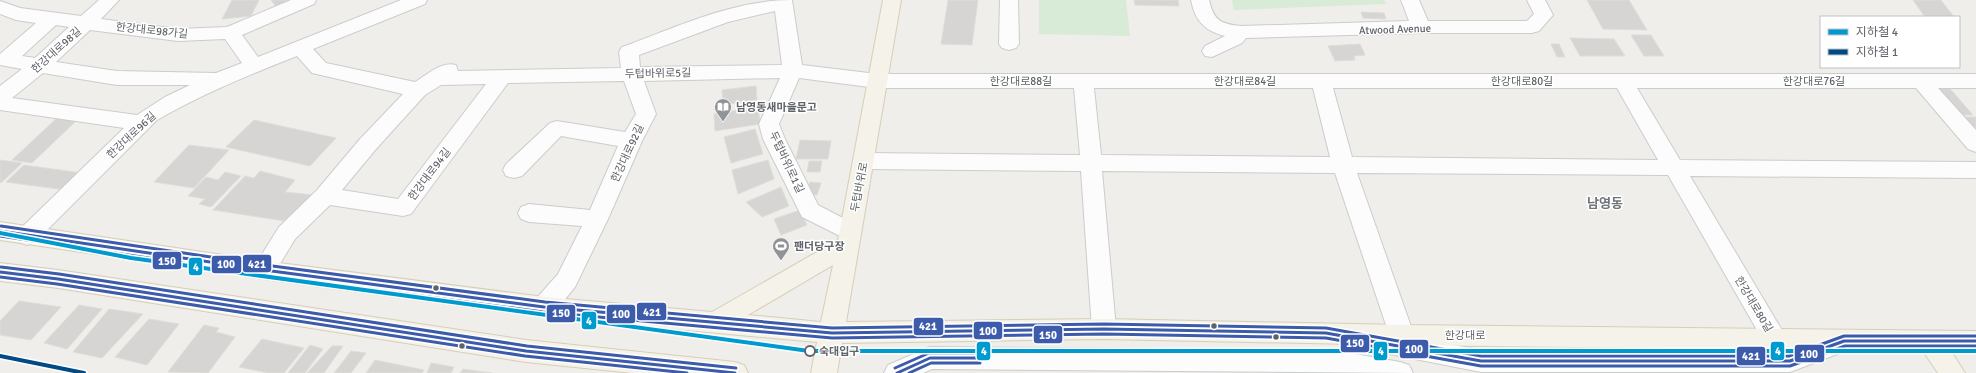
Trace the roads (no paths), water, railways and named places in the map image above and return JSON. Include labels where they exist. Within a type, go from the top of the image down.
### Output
[{"type":"main road","name":"두텁바위로","points":[[824,373],[864,161],[892,0]]},
{"type":"main road","name":"한강대로","points":[[0,231],[264,270],[544,307],[832,333],[901,330],[1104,329],[1402,335],[1774,337],[1844,341],[1976,341]]},
{"type":"main road","points":[[716,322],[849,239]]},
{"type":"main road","points":[[0,272],[58,278],[526,351],[735,373]]},
{"type":"main road","points":[[1930,341],[1952,373]]},
{"type":"street","name":"한강대로98길","points":[[0,97],[39,66],[110,0]]},
{"type":"street","name":"한강대로98가길","points":[[0,7],[16,14],[178,35],[230,33],[307,0]]},
{"type":"street","name":"한강대로96길","points":[[28,236],[150,115],[172,102],[218,80],[418,0]]},
{"type":"street","points":[[1009,0],[1009,44]]},
{"type":"street","name":"Atwood Avenue","points":[[1200,0],[1204,15],[1212,25],[1229,31],[1241,32],[1421,27],[1532,27],[1540,8]]},
{"type":"street","points":[[1410,0],[1421,27]]},
{"type":"street","points":[[784,2],[794,71]]},
{"type":"street","name":"한강대로92길","points":[[544,307],[567,280],[597,219],[630,141],[646,114],[631,73],[629,52],[723,17],[784,2]]},
{"type":"street","points":[[52,18],[5,60],[117,78],[181,78],[218,80]]},
{"type":"street","points":[[1212,51],[1235,39],[1241,32]]},
{"type":"street","points":[[230,33],[254,66]]},
{"type":"street","points":[[301,48],[319,68],[418,90]]},
{"type":"street","name":"두텁바위로5길","points":[[418,90],[446,73],[502,77],[631,73],[794,71],[877,81]]},
{"type":"street","name":"두텁바위로1길","points":[[794,71],[777,104],[770,124],[774,140],[810,211],[849,239]]},
{"type":"street","name":"한강대로94길","points":[[325,196],[403,208],[502,77]]},
{"type":"street","name":"한강대로88길","points":[[877,81],[1083,81]]},
{"type":"street","points":[[1083,81],[1104,329]]},
{"type":"street","name":"한강대로84길","points":[[1083,81],[1321,81]]},
{"type":"street","points":[[1321,81],[1344,165],[1402,335]]},
{"type":"street","name":"한강대로80길","points":[[1321,81],[1623,81],[1774,337]]},
{"type":"street","name":"한강대로76길","points":[[1623,81],[1976,81]]},
{"type":"street","points":[[1922,81],[1976,144]]},
{"type":"street","points":[[264,270],[287,234],[325,196],[368,144],[418,90]]},
{"type":"street","points":[[0,104],[142,123]]},
{"type":"street","points":[[514,170],[557,128],[630,141]]},
{"type":"street","points":[[864,161],[1976,170]]},
{"type":"street","points":[[529,213],[597,219]]},
{"type":"street","points":[[1326,333],[1481,361],[1790,361],[1844,341]]},
{"type":"street","points":[[897,373],[930,358],[1332,361],[1400,373]]},
{"type":"metro line","name":"4","points":[[0,233],[131,258],[809,351],[1976,351]]},
{"type":"metro line","name":"1","points":[[0,356],[84,373]]},
{"type":"place","name":"남영동새마을문고","points":[[723,122]]},
{"type":"place","name":"팬더당구장","points":[[781,261]]},
{"type":"place","name":"숙대입구","points":[[810,351]]},
{"type":"district","name":"남영동","points":[[1605,203]]}]
